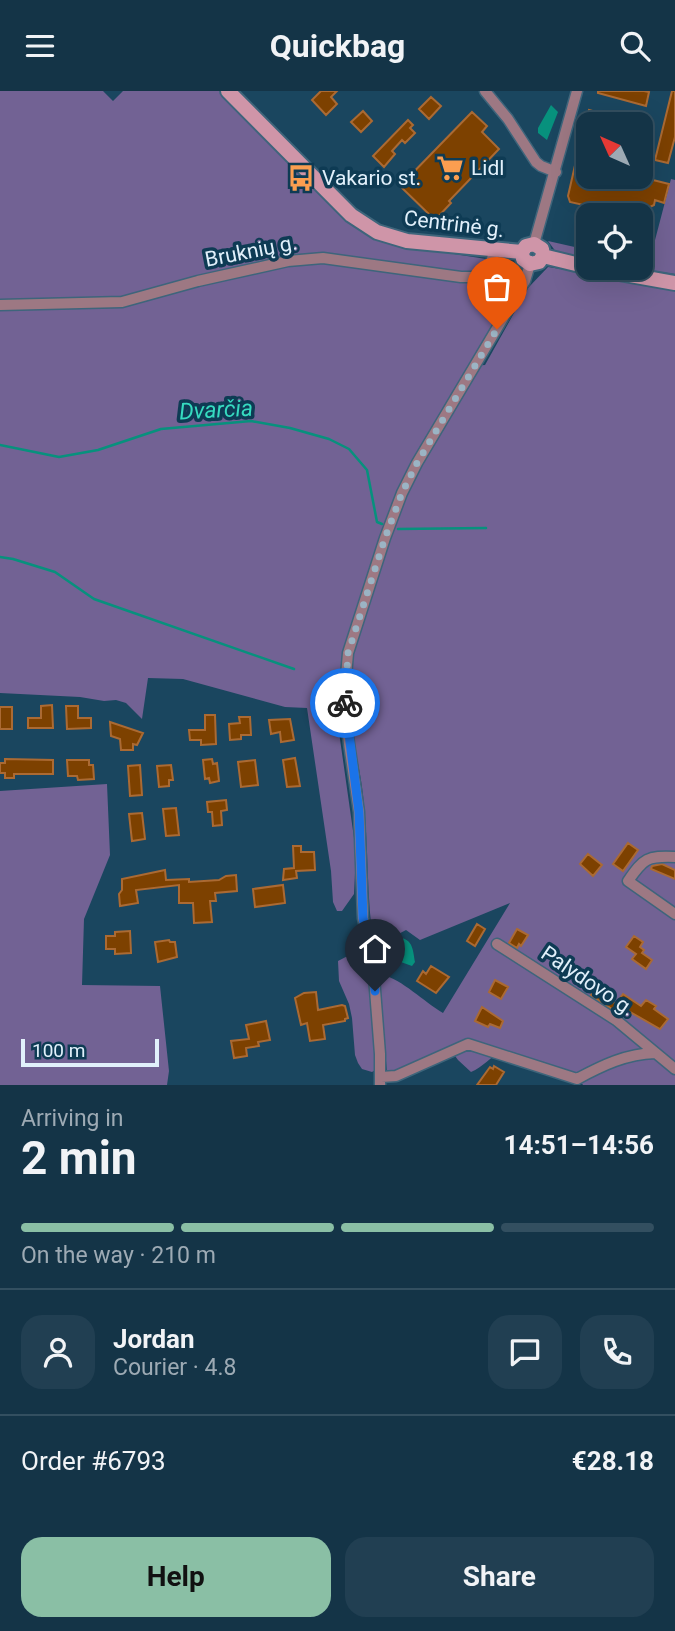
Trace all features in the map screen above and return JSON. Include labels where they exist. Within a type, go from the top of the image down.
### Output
[{"type":"main road","name":"Centrinė g.","points":[[228,91],[351,215],[390,238],[532,254],[576,264]]},
{"type":"main road","name":"Centrinė g.","points":[[653,279],[675,283]]},
{"type":"street","points":[[485,91],[508,119],[536,162],[556,171]]},
{"type":"street","points":[[577,91],[525,281],[417,463],[385,538],[348,653],[345,716],[359,812],[363,918],[373,964],[381,1081],[468,1044],[577,1079],[606,1063],[635,1054],[655,1053]]},
{"type":"street","name":"Bruknių g.","points":[[0,305],[122,302],[198,281],[288,261],[323,258],[461,277],[481,277],[491,263],[494,251]]},
{"type":"street","points":[[675,857],[656,856],[646,859],[628,881],[675,914]]},
{"type":"street","name":"Palydovo g.","points":[[497,944],[615,1020],[675,1069]]},
{"type":"shaded area","points":[[0,91],[103,91],[113,101],[123,91],[222,91],[344,217],[422,249],[512,263],[517,267],[521,276],[519,284],[472,366],[485,365],[528,288],[548,267],[576,271],[576,280],[631,280],[675,287],[675,1085],[583,1085],[575,1074],[502,1051],[471,1072],[450,1049],[398,1070],[387,1071],[378,978],[382,975],[390,977],[443,1013],[510,903],[420,940],[406,930],[374,947],[363,795],[349,708],[338,708],[338,725],[356,852],[354,894],[342,911],[337,911],[333,902],[331,871],[307,708],[285,707],[183,679],[148,678],[142,719],[126,703],[116,700],[0,693]]},
{"type":"shaded area","points":[[551,105],[558,112],[547,140],[538,133],[538,128]]},
{"type":"shaded area","points":[[671,179],[675,180],[675,274],[653,271],[653,248]]},
{"type":"shaded area","points":[[548,241],[576,247],[576,258],[559,256]]},
{"type":"shaded area","points":[[107,784],[110,855],[84,919],[82,985],[160,986],[169,1071],[167,1085],[0,1085],[0,791]]},
{"type":"shaded area","points":[[400,938],[412,946],[415,962],[412,966],[398,961],[393,953],[394,944]]},
{"type":"shaded area","points":[[365,947],[370,964],[378,1068],[372,1072],[362,1069],[355,1055],[349,1004],[339,981],[338,961]]},
{"type":"building","points":[[321,91],[337,91],[331,97],[337,104],[326,115],[312,100]]},
{"type":"building","points":[[598,91],[644,91],[649,92],[646,106]]},
{"type":"building","points":[[672,91],[675,91],[675,137],[668,163],[655,160]]},
{"type":"building","points":[[431,97],[441,106],[429,119],[419,109]]},
{"type":"building","points":[[363,111],[372,121],[361,132],[351,122]]},
{"type":"building","name":"Lidl","points":[[472,112],[487,126],[482,132],[499,149],[449,201],[451,203],[435,220],[400,186]]},
{"type":"building","points":[[408,120],[415,133],[405,143],[402,140],[392,151],[395,154],[384,167],[373,156]]},
{"type":"building","points":[[576,161],[576,189],[653,189],[653,180],[669,184],[664,203],[655,200],[653,206],[653,203],[576,203],[570,202],[568,196]]},
{"type":"building","points":[[52,705],[53,728],[28,728],[28,718],[41,718],[41,706]]},
{"type":"building","points":[[66,706],[78,706],[78,718],[91,718],[91,728],[67,729]]},
{"type":"building","points":[[0,707],[12,707],[12,729],[0,729]]},
{"type":"building","points":[[205,715],[215,715],[216,744],[201,745],[201,740],[190,740],[189,730],[205,730]]},
{"type":"building","points":[[239,717],[250,717],[251,735],[241,735],[241,739],[230,740],[229,724],[240,723]]},
{"type":"building","points":[[290,719],[294,740],[281,742],[280,732],[271,734],[269,720]]},
{"type":"building","points":[[110,722],[143,733],[137,745],[133,744],[133,750],[121,750],[120,739],[111,736]]},
{"type":"building","points":[[295,758],[300,786],[287,787],[283,760]]},
{"type":"building","points":[[5,759],[53,760],[53,774],[14,774],[14,778],[5,778],[5,773],[0,773],[0,763],[5,763]]},
{"type":"building","points":[[212,759],[213,764],[217,763],[219,781],[210,783],[209,778],[205,779],[203,760]]},
{"type":"building","points":[[67,760],[89,760],[89,765],[93,765],[94,779],[78,780],[77,776],[68,776]]},
{"type":"building","points":[[255,760],[258,785],[241,787],[238,762]]},
{"type":"building","points":[[140,765],[142,795],[130,796],[128,766]]},
{"type":"building","points":[[171,765],[173,780],[169,780],[169,786],[159,787],[157,766]]},
{"type":"building","points":[[226,800],[227,810],[221,811],[222,825],[213,826],[212,812],[208,812],[207,802]]},
{"type":"building","points":[[176,808],[179,835],[166,836],[163,809]]},
{"type":"building","points":[[142,813],[145,839],[132,841],[129,814]]},
{"type":"building","points":[[628,843],[638,850],[623,871],[613,864]]},
{"type":"building","points":[[293,846],[301,846],[301,852],[314,852],[315,870],[296,871],[297,878],[283,880],[284,869],[294,868]]},
{"type":"building","points":[[588,854],[602,865],[593,876],[580,864]]},
{"type":"building","points":[[662,864],[675,870],[675,879],[651,869],[652,866]]},
{"type":"building","points":[[165,870],[166,880],[189,879],[189,882],[219,880],[236,875],[237,891],[215,893],[216,901],[210,901],[212,922],[194,923],[193,903],[179,903],[179,885],[136,890],[138,903],[120,906],[122,879]]},
{"type":"building","points":[[283,885],[285,903],[255,907],[253,889]]},
{"type":"building","points":[[477,924],[485,929],[475,946],[467,941]]},
{"type":"building","points":[[517,929],[528,935],[517,948],[509,943]]},
{"type":"building","points":[[130,931],[131,953],[115,954],[115,949],[106,949],[106,936]]},
{"type":"building","points":[[634,936],[643,942],[640,947],[644,950],[642,953],[652,960],[646,969],[632,959],[636,954],[626,947]]},
{"type":"building","points":[[155,942],[175,942],[177,957],[158,962]]},
{"type":"building","points":[[431,966],[449,977],[436,993],[417,981],[423,971],[426,974]]},
{"type":"building","points":[[495,980],[508,987],[501,999],[489,992]]},
{"type":"building","points":[[597,988],[618,1006],[615,1011],[591,995]]},
{"type":"building","points":[[316,992],[318,1010],[342,1005],[345,1006],[348,1018],[323,1025],[325,1039],[310,1041],[307,1023],[301,1025],[295,998],[304,993]]},
{"type":"building","points":[[623,994],[641,1006],[646,1000],[668,1019],[660,1029],[616,1004]]},
{"type":"building","points":[[482,1007],[503,1021],[500,1028],[490,1024],[488,1027],[475,1021]]},
{"type":"building","points":[[266,1021],[270,1040],[258,1042],[259,1046],[246,1048],[247,1056],[234,1058],[231,1041],[249,1039],[246,1025]]},
{"type":"building","points":[[494,1066],[504,1072],[496,1085],[477,1085],[490,1067],[493,1069]]},
{"type":"waterway","name":"Dvarčia","points":[[0,445],[59,457],[98,450],[161,429],[251,421],[290,428],[329,439],[349,449],[367,470],[377,522],[382,524]]},
{"type":"waterway","name":"Dvarčia","points":[[398,529],[486,528]]},
{"type":"waterway","points":[[0,557],[55,572],[94,599],[294,669]]},
{"type":"way so far","points":[[345,703],[348,653],[402,493],[497,329]]},
{"type":"place","name":"Lidl","points":[[450,168]]},
{"type":"place","name":"Vakario st.","points":[[301,178]]},
{"type":"route","points":[[345,703],[359,812],[363,918],[373,964],[375,991]]}]
